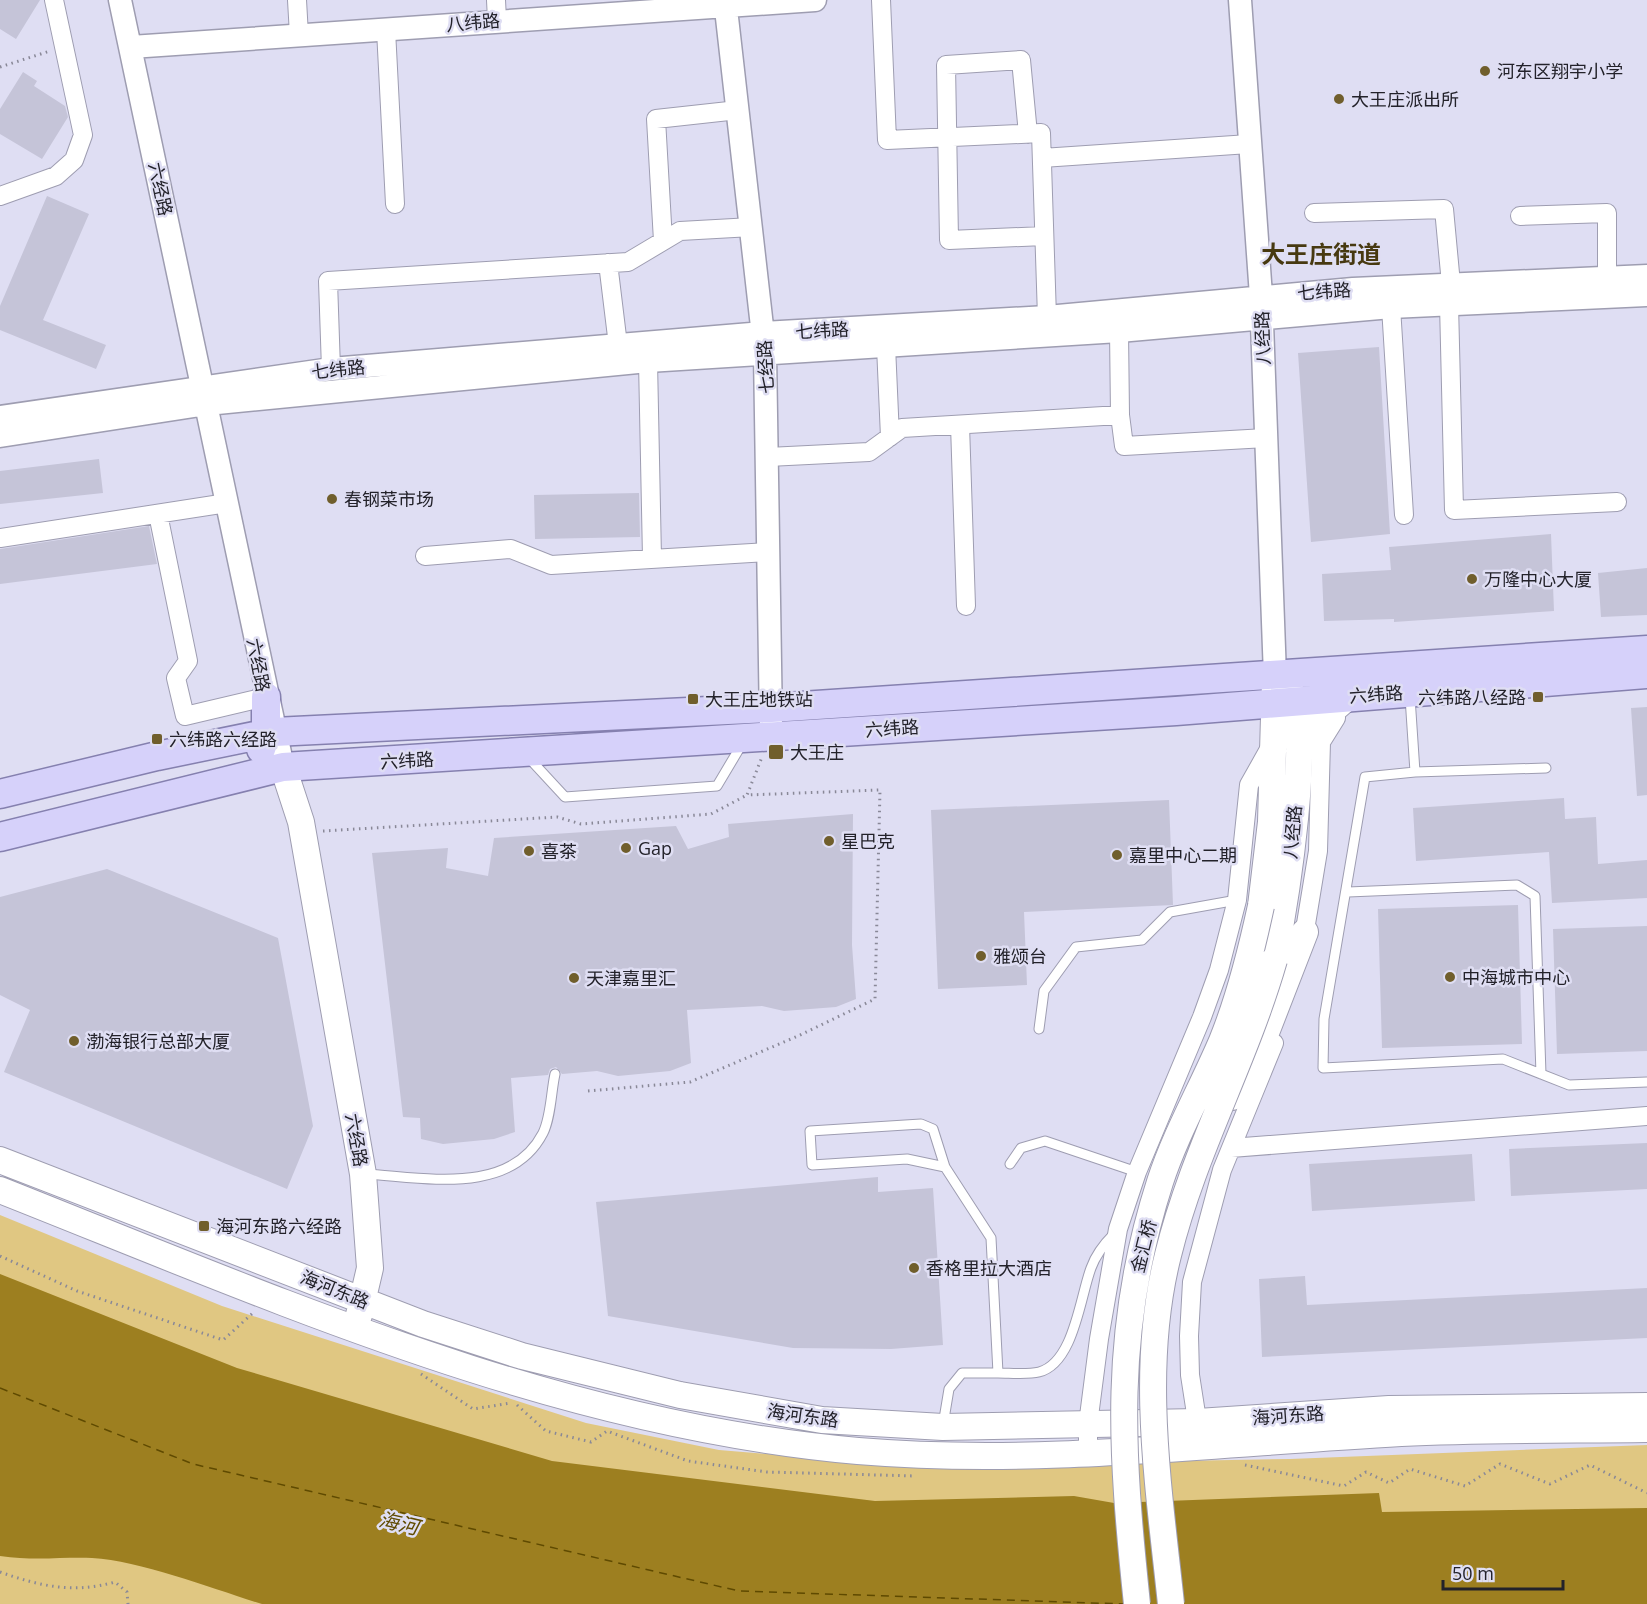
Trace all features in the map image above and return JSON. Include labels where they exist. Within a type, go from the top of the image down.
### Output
[{"type":"main road","name":"六纬路","points":[[0,794],[157,756],[270,733],[771,708],[1647,650]]},
{"type":"main road","name":"六纬路","points":[[0,837],[282,767],[1285,703],[1350,695],[1647,674]]},
{"type":"main road","points":[[1275,676],[1290,689],[1285,703]]},
{"type":"main road","points":[[1299,750],[1316,724],[1350,695]]},
{"type":"main road","points":[[225,780],[256,756],[270,733],[266,697]]},
{"type":"main road","name":"八经路","points":[[1249,903],[1271,822],[1274,740],[1285,703]]},
{"type":"main road","name":"八经路","points":[[1283,962],[1299,750],[1285,703]]},
{"type":"main road","name":"六经路","points":[[282,767],[303,832],[363,1174],[370,1268],[364,1300],[354,1330]]},
{"type":"main road","name":"金汇桥","points":[[1137,1604],[1125,1492],[1123,1401],[1125,1352],[1133,1287],[1161,1180],[1237,1003],[1249,903]]},
{"type":"main road","points":[[1283,962],[1305,932]]},
{"type":"main road","name":"金汇桥","points":[[1170,1604],[1154,1433],[1155,1325],[1167,1256],[1189,1181],[1256,1019],[1283,962]]},
{"type":"main road","name":"海河东路","points":[[0,1160],[423,1324],[522,1356],[680,1395],[822,1420],[943,1427],[1088,1424],[1199,1434],[1647,1429]]},
{"type":"main road","name":"海河东路","points":[[0,1190],[354,1330],[537,1389],[657,1419],[766,1439],[857,1451],[940,1455],[1088,1454],[1199,1434],[1389,1408],[1647,1406]]},
{"type":"street","points":[[0,196],[56,176],[74,160],[83,135],[54,0]]},
{"type":"street","name":"六经路","points":[[120,0],[266,697]]},
{"type":"street","points":[[297,0],[299,35]]},
{"type":"street","name":"八纬路","points":[[131,47],[386,30],[497,10],[815,0]]},
{"type":"street","points":[[880,0],[887,140],[1041,133],[1047,317]]},
{"type":"street","name":"八经路","points":[[1240,0],[1261,296],[1275,676]]},
{"type":"street","name":"七经路","points":[[725,3],[764,343],[768,457],[771,708],[758,736]]},
{"type":"street","points":[[386,30],[395,204]]},
{"type":"street","points":[[1028,134],[1021,60],[946,65],[949,240],[1044,236]]},
{"type":"street","points":[[663,241],[656,119],[738,110]]},
{"type":"street","points":[[1042,158],[1249,144]]},
{"type":"street","points":[[1314,213],[1444,209],[1450,294],[1454,510],[1617,502]]},
{"type":"street","points":[[1520,216],[1607,213],[1607,279]]},
{"type":"street","points":[[331,369],[328,281],[628,262],[680,231],[752,227]]},
{"type":"street","points":[[608,263],[618,345]]},
{"type":"street","name":"七纬路","points":[[0,417],[172,391],[204,405],[331,369],[618,345],[764,343],[886,346],[1119,331],[1391,307],[1450,294],[1647,276]]},
{"type":"street","name":"七纬路","points":[[0,436],[204,405],[648,361],[764,343],[1261,296],[1647,295]]},
{"type":"street","points":[[1391,307],[1404,514]]},
{"type":"street","points":[[1119,331],[1120,415],[1124,446],[1266,438]]},
{"type":"street","points":[[886,346],[890,437]]},
{"type":"street","points":[[648,361],[652,558]]},
{"type":"street","points":[[768,457],[869,452],[902,428],[1120,415]]},
{"type":"street","points":[[960,425],[966,606]]},
{"type":"street","points":[[0,538],[227,503]]},
{"type":"street","points":[[158,514],[188,661],[176,678],[185,716],[266,697]]},
{"type":"street","points":[[425,556],[511,549],[551,565],[769,552]]},
{"type":"street","points":[[1199,1434],[1190,1375],[1189,1335],[1192,1282],[1222,1170],[1273,1044],[1296,977],[1318,851],[1321,742],[1329,725],[1342,713],[1396,692]]},
{"type":"street","name":"六经路","points":[[270,733],[282,767]]},
{"type":"street","points":[[1088,1454],[1088,1424],[1100,1329],[1118,1230],[1137,1172],[1202,1017],[1219,970],[1249,903]]},
{"type":"street","points":[[1231,1148],[1647,1116]]},
{"type":"lane","points":[[1396,692],[1415,772]]},
{"type":"lane","points":[[524,753],[565,797],[717,786],[758,736]]},
{"type":"lane","points":[[1546,768],[1415,772],[1365,777],[1348,892],[1324,1019],[1323,1068],[1503,1059],[1569,1085],[1647,1082]]},
{"type":"lane","points":[[1348,892],[1517,885],[1535,896],[1541,1074]]},
{"type":"lane","points":[[1040,1029],[1044,992],[1076,947],[1142,940],[1170,912],[1249,903]]},
{"type":"lane","points":[[363,1174],[465,1180],[493,1174],[523,1158],[543,1133],[555,1074]]},
{"type":"lane","points":[[945,1167],[907,1160],[812,1165],[810,1131],[921,1124],[933,1129],[945,1167],[991,1238],[998,1373]]},
{"type":"lane","points":[[1010,1164],[1021,1148],[1045,1141],[1137,1172]]},
{"type":"lane","points":[[943,1427],[949,1389],[962,1373],[1039,1372],[1056,1364],[1069,1341],[1091,1268],[1100,1249],[1118,1230]]},
{"type":"path","points":[[0,67],[64,46]]},
{"type":"path","points":[[747,795],[758,736]]},
{"type":"path","points":[[303,832],[557,817],[581,824],[711,814],[747,795],[880,790],[875,999],[798,1036],[690,1082],[588,1091]]},
{"type":"path","points":[[0,1572],[41,1586],[92,1589],[116,1582],[127,1592],[128,1604]]},
{"type":"shaded area","points":[[0,1215],[222,1306],[586,1423],[719,1450],[910,1466],[1290,1459],[1647,1445],[1647,1604],[0,1604]]},
{"type":"water","name":"海河","points":[[0,1274],[237,1368],[552,1461],[875,1501],[1074,1496],[1114,1503],[1379,1493],[1382,1512],[1647,1508],[1647,1604],[262,1604],[155,1570],[112,1560],[0,1556]]},
{"type":"building","points":[[0,0],[40,0],[16,39],[0,29]]},
{"type":"building","points":[[23,72],[37,81],[34,86],[65,106],[68,117],[42,159],[0,134],[0,109]]},
{"type":"building","points":[[47,196],[89,214],[43,320],[106,345],[96,369],[0,330],[0,306]]},
{"type":"building","points":[[1379,347],[1390,534],[1311,542],[1298,353]]},
{"type":"building","points":[[99,459],[103,493],[0,504],[0,471]]},
{"type":"building","points":[[639,493],[640,537],[535,539],[534,495]]},
{"type":"building","points":[[149,526],[157,564],[0,584],[0,549]]},
{"type":"building","name":"万隆中心大厦","points":[[1551,534],[1554,611],[1394,622],[1394,619],[1324,621],[1322,574],[1391,570],[1389,547]]},
{"type":"building","points":[[1647,568],[1647,615],[1601,617],[1598,573]]},
{"type":"building","points":[[1647,707],[1647,795],[1637,796],[1631,708]]},
{"type":"building","points":[[1564,798],[1565,819],[1596,817],[1598,864],[1647,860],[1647,898],[1552,903],[1549,852],[1416,861],[1413,808]]},
{"type":"building","points":[[1169,800],[1173,905],[1024,912],[1027,985],[938,989],[931,810]]},
{"type":"building","name":"天津嘉里汇","points":[[853,814],[852,945],[856,999],[836,1007],[784,1011],[762,1006],[687,1010],[691,1063],[670,1071],[618,1076],[597,1071],[562,1074],[556,1067],[550,1069],[548,1075],[511,1078],[515,1132],[494,1139],[443,1144],[421,1139],[420,1118],[403,1117],[372,853],[448,848],[446,868],[488,876],[494,838],[676,826],[688,849],[729,837],[728,824]]},
{"type":"building","points":[[107,869],[278,938],[313,1126],[287,1189],[4,1072],[30,1010],[0,995],[0,897]]},
{"type":"building","name":"中海城市中心","points":[[1518,905],[1522,1044],[1382,1048],[1378,909]]},
{"type":"building","points":[[1647,926],[1647,1051],[1557,1054],[1553,929]]},
{"type":"building","points":[[1647,1143],[1647,1189],[1511,1196],[1509,1149]]},
{"type":"building","points":[[1472,1154],[1475,1201],[1312,1211],[1309,1164]]},
{"type":"building","points":[[878,1177],[878,1192],[933,1188],[943,1345],[891,1349],[793,1348],[608,1316],[596,1202]]},
{"type":"building","points":[[1305,1276],[1307,1305],[1647,1288],[1647,1338],[1262,1357],[1259,1279]]},
{"type":"ferry route","points":[[0,1388],[193,1464],[739,1591],[1124,1604]]},
{"type":"place","name":"河东区翔宇小学","points":[[1485,71]]},
{"type":"place","name":"大王庄派出所","points":[[1339,99]]},
{"type":"place","name":"春钢菜市场","points":[[332,499]]},
{"type":"place","name":"万隆中心大厦","points":[[1472,579]]},
{"type":"place","name":"六纬路八经路","points":[[1538,697]]},
{"type":"place","name":"大王庄地铁站","points":[[693,699]]},
{"type":"place","name":"六纬路六经路","points":[[157,739]]},
{"type":"place","name":"大王庄","points":[[776,752]]},
{"type":"place","name":"星巴克","points":[[829,841]]},
{"type":"place","name":"Gap","points":[[626,848]]},
{"type":"place","name":"喜茶","points":[[529,851]]},
{"type":"place","name":"嘉里中心二期","points":[[1117,855]]},
{"type":"place","name":"雅颂台","points":[[981,956]]},
{"type":"place","name":"中海城市中心","points":[[1450,977]]},
{"type":"place","name":"天津嘉里汇","points":[[574,978]]},
{"type":"place","name":"渤海银行总部大厦","points":[[74,1041]]},
{"type":"place","name":"海河东路六经路","points":[[204,1226]]},
{"type":"place","name":"香格里拉大酒店","points":[[914,1268]]},
{"type":"district","name":"大王庄街道","points":[[1321,253]]}]
